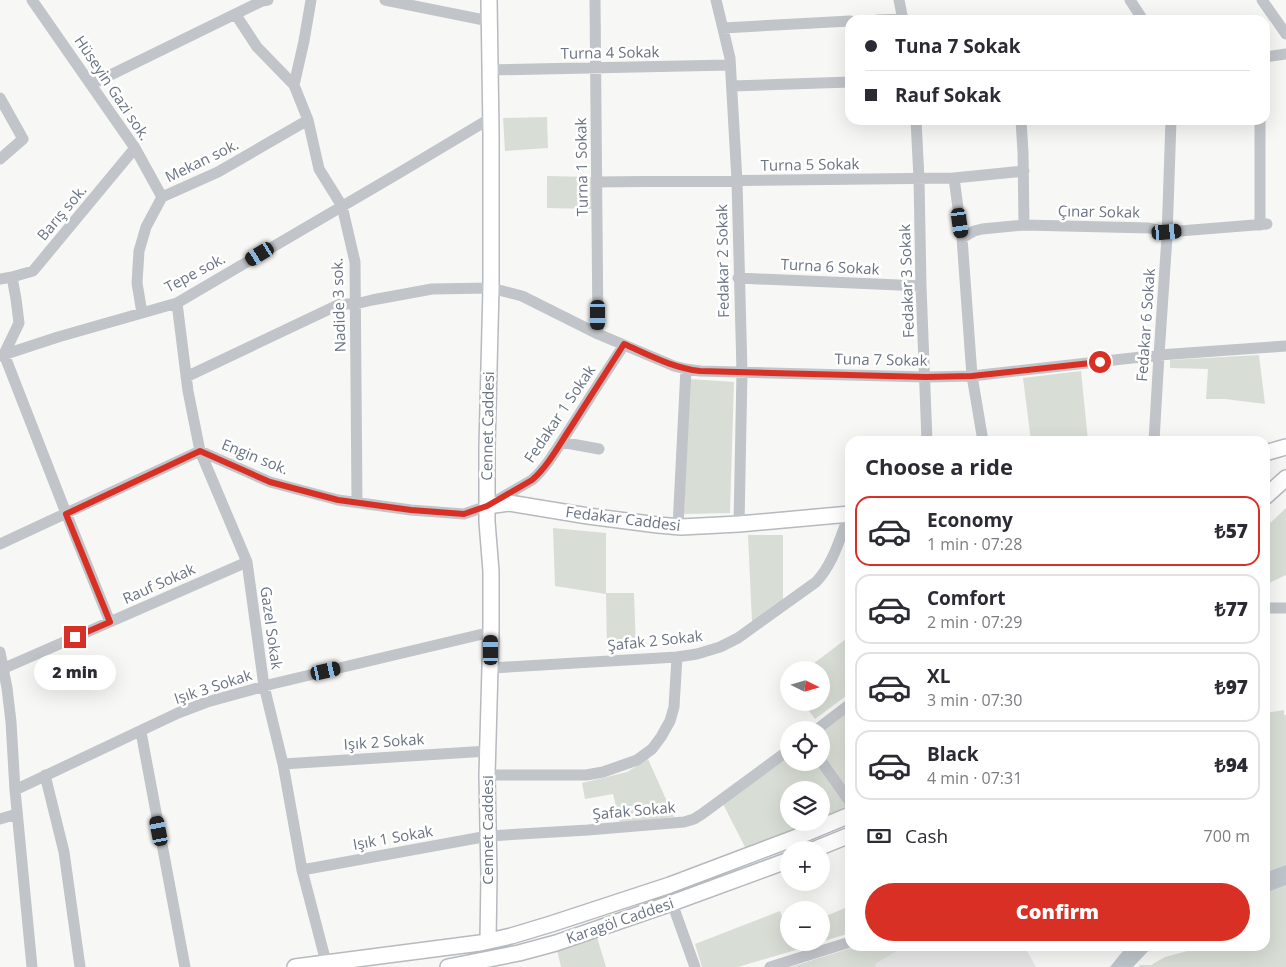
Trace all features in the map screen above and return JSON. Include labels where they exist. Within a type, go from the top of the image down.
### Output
[{"type":"street","name":"Hüseyin Gazi sok.","points":[[32,0],[136,148],[162,197]]},
{"type":"street","points":[[92,84],[268,0]]},
{"type":"street","points":[[294,85],[311,0]]},
{"type":"street","points":[[385,0],[489,21]]},
{"type":"street","name":"Cennet Caddesi","points":[[488,941],[487,775],[491,668],[491,571],[486,522],[491,288],[489,0]]},
{"type":"street","name":"Turna 1 Sokak","points":[[596,0],[598,334]]},
{"type":"street","name":"Fedakar 2 Sokak","points":[[716,0],[730,65],[737,181],[738,278],[742,372],[739,524]]},
{"type":"street","points":[[899,0],[902,15]]},
{"type":"street","points":[[1130,0],[1140,15]]},
{"type":"street","points":[[1262,0],[1286,34]]},
{"type":"street","points":[[236,15],[258,47],[294,85]]},
{"type":"street","points":[[723,28],[845,21]]},
{"type":"street","points":[[1270,56],[1286,54]]},
{"type":"street","name":"Turna 4 Sokak","points":[[490,70],[730,65]]},
{"type":"street","points":[[732,86],[845,82]]},
{"type":"street","name":"Nadide 3 sok.","points":[[294,85],[308,120],[319,169],[342,206],[355,262],[357,502]]},
{"type":"street","points":[[0,98],[24,139],[0,159]]},
{"type":"street","name":"Tepe sok.","points":[[2,355],[177,303],[491,118]]},
{"type":"street","name":"Mekan sok.","points":[[142,313],[137,283],[139,252],[146,227],[162,197],[218,172],[308,120]]},
{"type":"street","name":"Fedakar 3 Sokak","points":[[916,125],[928,436]]},
{"type":"street","points":[[1021,125],[1024,225]]},
{"type":"street","name":"Fedakar 6 Sokak","points":[[1154,436],[1167,232],[1171,125]]},
{"type":"street","name":"Çınar Sokak","points":[[962,238],[982,228],[1024,225],[1149,228],[1167,232],[1263,224],[1260,125]]},
{"type":"street","name":"Barış sok.","points":[[0,279],[33,271],[136,148]]},
{"type":"street","name":"Turna 5 Sokak","points":[[597,182],[919,179],[954,178],[1024,170]]},
{"type":"street","points":[[954,178],[962,238],[972,376],[982,436]]},
{"type":"street","points":[[12,277],[19,322],[2,355],[110,622]]},
{"type":"street","name":"Turna 6 Sokak","points":[[738,278],[921,286]]},
{"type":"street","name":"Tuna 7 Sokak","points":[[186,377],[340,304],[356,304],[432,289],[491,288],[522,296],[598,334],[674,366],[700,371],[926,377],[972,376],[1158,355],[1286,346]]},
{"type":"street","name":"Gazel Sokak","points":[[177,303],[188,391],[200,451],[247,562],[264,686],[283,764],[302,870],[326,962]]},
{"type":"street","name":"Fedakar 1 Sokak","points":[[487,506],[532,480],[543,469],[624,344]]},
{"type":"street","points":[[678,526],[686,369]]},
{"type":"street","points":[[561,442],[600,449]]},
{"type":"street","points":[[1270,452],[1286,448]]},
{"type":"street","name":"Engin sok.","points":[[0,544],[200,451],[270,482],[338,500],[411,510],[464,514],[487,506]]},
{"type":"street","points":[[1270,492],[1286,478]]},
{"type":"street","name":"Fedakar Caddesi","points":[[487,506],[509,503],[588,516],[678,526],[739,524],[845,514]]},
{"type":"street","name":"Şafak 2 Sokak","points":[[491,668],[677,657],[697,654],[720,647],[738,638],[816,582],[830,562],[845,526]]},
{"type":"street","name":"Rauf Sokak","points":[[2,669],[247,562]]},
{"type":"street","points":[[1270,608],[1286,608]]},
{"type":"street","name":"Işık 3 Sokak","points":[[14,790],[178,713],[207,702],[264,686],[491,632]]},
{"type":"street","points":[[0,652],[11,722],[14,790],[32,967]]},
{"type":"street","points":[[487,775],[586,775],[603,772],[637,760],[652,748],[670,721],[674,707],[677,657]]},
{"type":"street","points":[[828,721],[845,708]]},
{"type":"street","points":[[140,732],[186,967]]},
{"type":"street","name":"Işık 2 Sokak","points":[[283,764],[488,750]]},
{"type":"street","name":"Şafak Sokak","points":[[488,836],[588,830],[694,820],[780,757]]},
{"type":"street","points":[[828,771],[845,795]]},
{"type":"street","points":[[45,775],[64,852],[80,967]]},
{"type":"street","points":[[0,819],[17,814]]},
{"type":"street","points":[[294,967],[488,941],[511,936],[670,885],[845,817]]},
{"type":"street","name":"Işık 1 Sokak","points":[[302,870],[488,836]]},
{"type":"street","points":[[830,843],[845,837]]},
{"type":"street","name":"Karagöl Caddesi","points":[[448,967],[489,963],[556,943],[780,863]]},
{"type":"street","points":[[672,903],[695,967]]},
{"type":"street","points":[[488,941],[489,963]]},
{"type":"street","points":[[770,967],[845,944]]},
{"type":"shaded area","points":[[547,117],[548,148],[505,151],[503,118]]},
{"type":"shaded area","points":[[547,176],[593,177],[592,209],[547,208]]},
{"type":"shaded area","points":[[1259,355],[1265,404],[1225,399],[1206,399],[1208,369],[1170,368],[1170,360]]},
{"type":"shaded area","points":[[1081,371],[1088,436],[1030,436],[1023,378]]},
{"type":"shaded area","points":[[690,379],[734,382],[730,513],[684,514]]},
{"type":"shaded area","points":[[1286,508],[1286,575],[1270,583],[1270,523]]},
{"type":"shaded area","points":[[553,528],[606,533],[606,593],[634,593],[636,649],[607,650],[606,594],[555,586]]},
{"type":"shaded area","points":[[748,535],[783,535],[783,601],[752,622]]},
{"type":"shaded area","points":[[845,640],[845,697],[830,708],[830,661],[817,661]]},
{"type":"shaded area","points":[[1284,710],[1284,715],[1286,715],[1286,967],[1138,967],[1140,965],[1151,965],[1165,957],[1187,951],[1270,951],[1270,712]]},
{"type":"shaded area","points":[[809,711],[826,711],[815,719]]},
{"type":"shaded area","points":[[845,712],[845,786],[830,766],[830,723]]},
{"type":"shaded area","points":[[648,759],[674,817],[620,823],[613,794],[585,799],[582,783],[627,772]]},
{"type":"shaded area","points":[[780,763],[780,771],[822,771],[829,781],[780,781],[780,831],[794,831],[746,849],[723,804]]},
{"type":"shaded area","points":[[830,782],[845,802],[845,811],[830,817]]},
{"type":"shaded area","points":[[1286,865],[1286,885],[1270,891],[1270,871]]},
{"type":"shaded area","points":[[845,908],[845,935],[830,939],[830,914]]},
{"type":"shaded area","points":[[780,911],[780,951],[792,951],[738,967],[702,967],[695,944]]},
{"type":"shaded area","points":[[597,937],[606,967],[561,967],[557,950]]},
{"type":"shaded area","points":[[845,950],[1027,951],[1036,967],[791,967]]},
{"type":"shaded area","points":[[845,950],[897,951],[875,964],[876,967],[791,967]]},
{"type":"shaded area","points":[[1123,951],[1148,951],[1133,967],[1110,967]]},
{"type":"route","points":[[75,637],[110,622],[66,514],[200,451],[270,482],[338,500],[411,510],[464,514],[487,506],[538,475],[624,344],[674,366],[700,371],[926,377],[972,376],[1100,362]]}]
